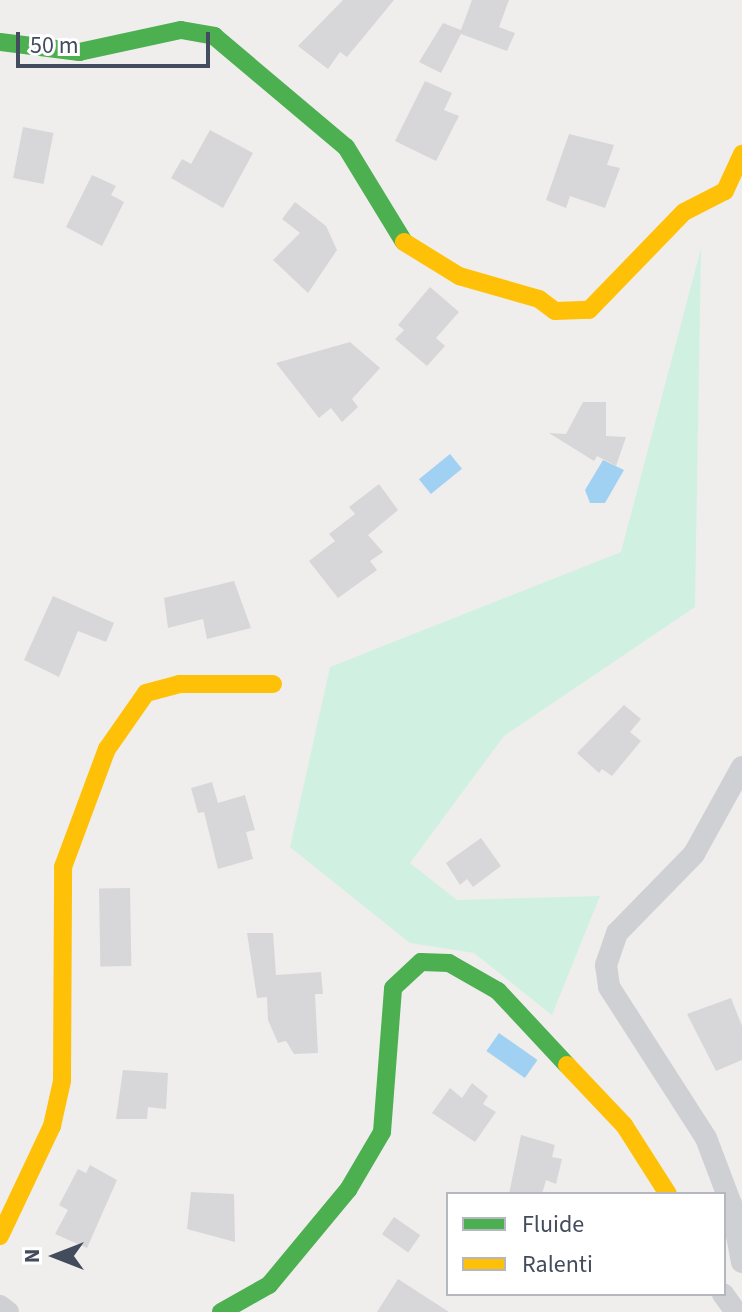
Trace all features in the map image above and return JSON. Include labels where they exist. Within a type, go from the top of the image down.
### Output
[{"type":"street","points":[[0,42],[79,52],[181,30],[214,36],[346,147],[396,237],[459,276],[539,299],[555,311],[589,310],[684,212],[725,191],[742,154]]},
{"type":"street","points":[[0,1236],[52,1126],[62,1081],[63,867],[107,749],[146,693],[179,684],[273,684]]},
{"type":"street","points":[[742,767],[694,854],[617,933],[606,965],[609,987],[706,1138],[731,1204],[742,1262]]},
{"type":"street","points":[[221,1312],[269,1285],[348,1190],[382,1132],[393,988],[421,962],[449,963],[498,991],[624,1125],[667,1192]]},
{"type":"street","points":[[0,1306],[8,1312]]},
{"type":"green space","points":[[701,248],[695,607],[504,736],[410,863],[457,900],[600,896],[552,1015],[474,953],[410,943],[290,847],[330,667],[621,552]]},
{"type":"water","points":[[450,454],[462,469],[431,494],[419,479]]},
{"type":"water","points":[[603,460],[624,470],[605,503],[590,503],[585,490]]},
{"type":"water","points":[[499,1033],[538,1060],[525,1078],[486,1051]]},
{"type":"building","points":[[343,0],[394,0],[347,57],[340,52],[328,69],[298,46]]},
{"type":"building","points":[[472,0],[509,0],[499,27],[515,33],[507,51],[461,34],[441,73],[419,62],[443,23],[461,30]]},
{"type":"building","points":[[425,81],[452,93],[444,110],[459,116],[436,161],[395,141]]},
{"type":"building","points":[[23,127],[53,133],[44,184],[13,178]]},
{"type":"building","points":[[210,130],[253,153],[223,208],[171,178],[182,159],[191,164]]},
{"type":"building","points":[[569,134],[614,145],[607,165],[620,168],[605,208],[570,196],[566,208],[546,200]]},
{"type":"building","points":[[92,175],[116,186],[111,195],[124,202],[102,246],[66,227]]},
{"type":"building","points":[[295,202],[326,226],[337,250],[308,293],[273,260],[300,233],[282,219]]},
{"type":"building","points":[[430,287],[459,312],[436,338],[445,346],[427,366],[395,339],[404,330],[398,325]]},
{"type":"building","points":[[350,342],[380,368],[352,399],[358,407],[342,422],[331,408],[319,418],[276,363]]},
{"type":"building","points":[[583,402],[606,402],[606,436],[626,437],[616,466],[597,456],[594,461],[549,433],[566,434]]},
{"type":"building","points":[[379,484],[398,510],[368,535],[383,552],[370,561],[377,570],[338,598],[309,561],[335,541],[329,534],[355,514],[349,507]]},
{"type":"building","points":[[234,581],[251,628],[207,639],[203,619],[168,628],[164,598]]},
{"type":"building","points":[[53,596],[114,623],[106,642],[78,631],[59,677],[24,660]]},
{"type":"building","points":[[624,705],[641,719],[630,732],[641,741],[612,776],[602,769],[599,773],[577,753]]},
{"type":"building","points":[[212,782],[218,803],[245,795],[255,830],[246,832],[253,859],[218,869],[204,812],[198,813],[191,788]]},
{"type":"building","points":[[481,838],[501,866],[473,887],[467,879],[460,885],[446,863]]},
{"type":"building","points":[[130,888],[131,966],[100,967],[99,889]]},
{"type":"building","points":[[247,933],[273,933],[276,975],[321,972],[323,994],[315,994],[318,1053],[294,1054],[286,1041],[278,1043],[268,1020],[267,997],[257,998]]},
{"type":"building","points":[[731,998],[742,1026],[742,1060],[716,1071],[687,1014]]},
{"type":"building","points":[[123,1070],[168,1073],[166,1109],[148,1107],[147,1119],[116,1119]]},
{"type":"building","points":[[472,1083],[488,1096],[483,1104],[496,1112],[475,1142],[432,1113],[450,1088],[462,1098]]},
{"type":"building","points":[[521,1135],[555,1145],[552,1157],[562,1159],[556,1184],[546,1180],[543,1192],[509,1192]]},
{"type":"building","points":[[90,1165],[117,1180],[87,1248],[55,1234],[68,1210],[59,1205],[78,1169],[86,1173]]},
{"type":"building","points":[[191,1192],[234,1194],[235,1242],[187,1229]]},
{"type":"building","points":[[394,1217],[420,1235],[408,1253],[382,1234]]},
{"type":"building","points":[[398,1279],[449,1312],[377,1312]]},
{"type":"traffic: fast","points":[[0,42],[79,52],[181,30],[214,36],[346,147],[404,242]]},
{"type":"traffic: fast","points":[[221,1312],[269,1285],[348,1190],[382,1132],[393,988],[421,962],[449,963],[498,991],[567,1065]]},
{"type":"traffic: slow","points":[[404,242],[459,276],[539,299],[555,311],[589,310],[684,212],[725,191],[742,154]]},
{"type":"traffic: slow","points":[[0,1236],[52,1126],[62,1081],[63,867],[107,749],[146,693],[179,684],[273,684]]},
{"type":"traffic: slow","points":[[567,1065],[624,1125],[667,1192]]}]
